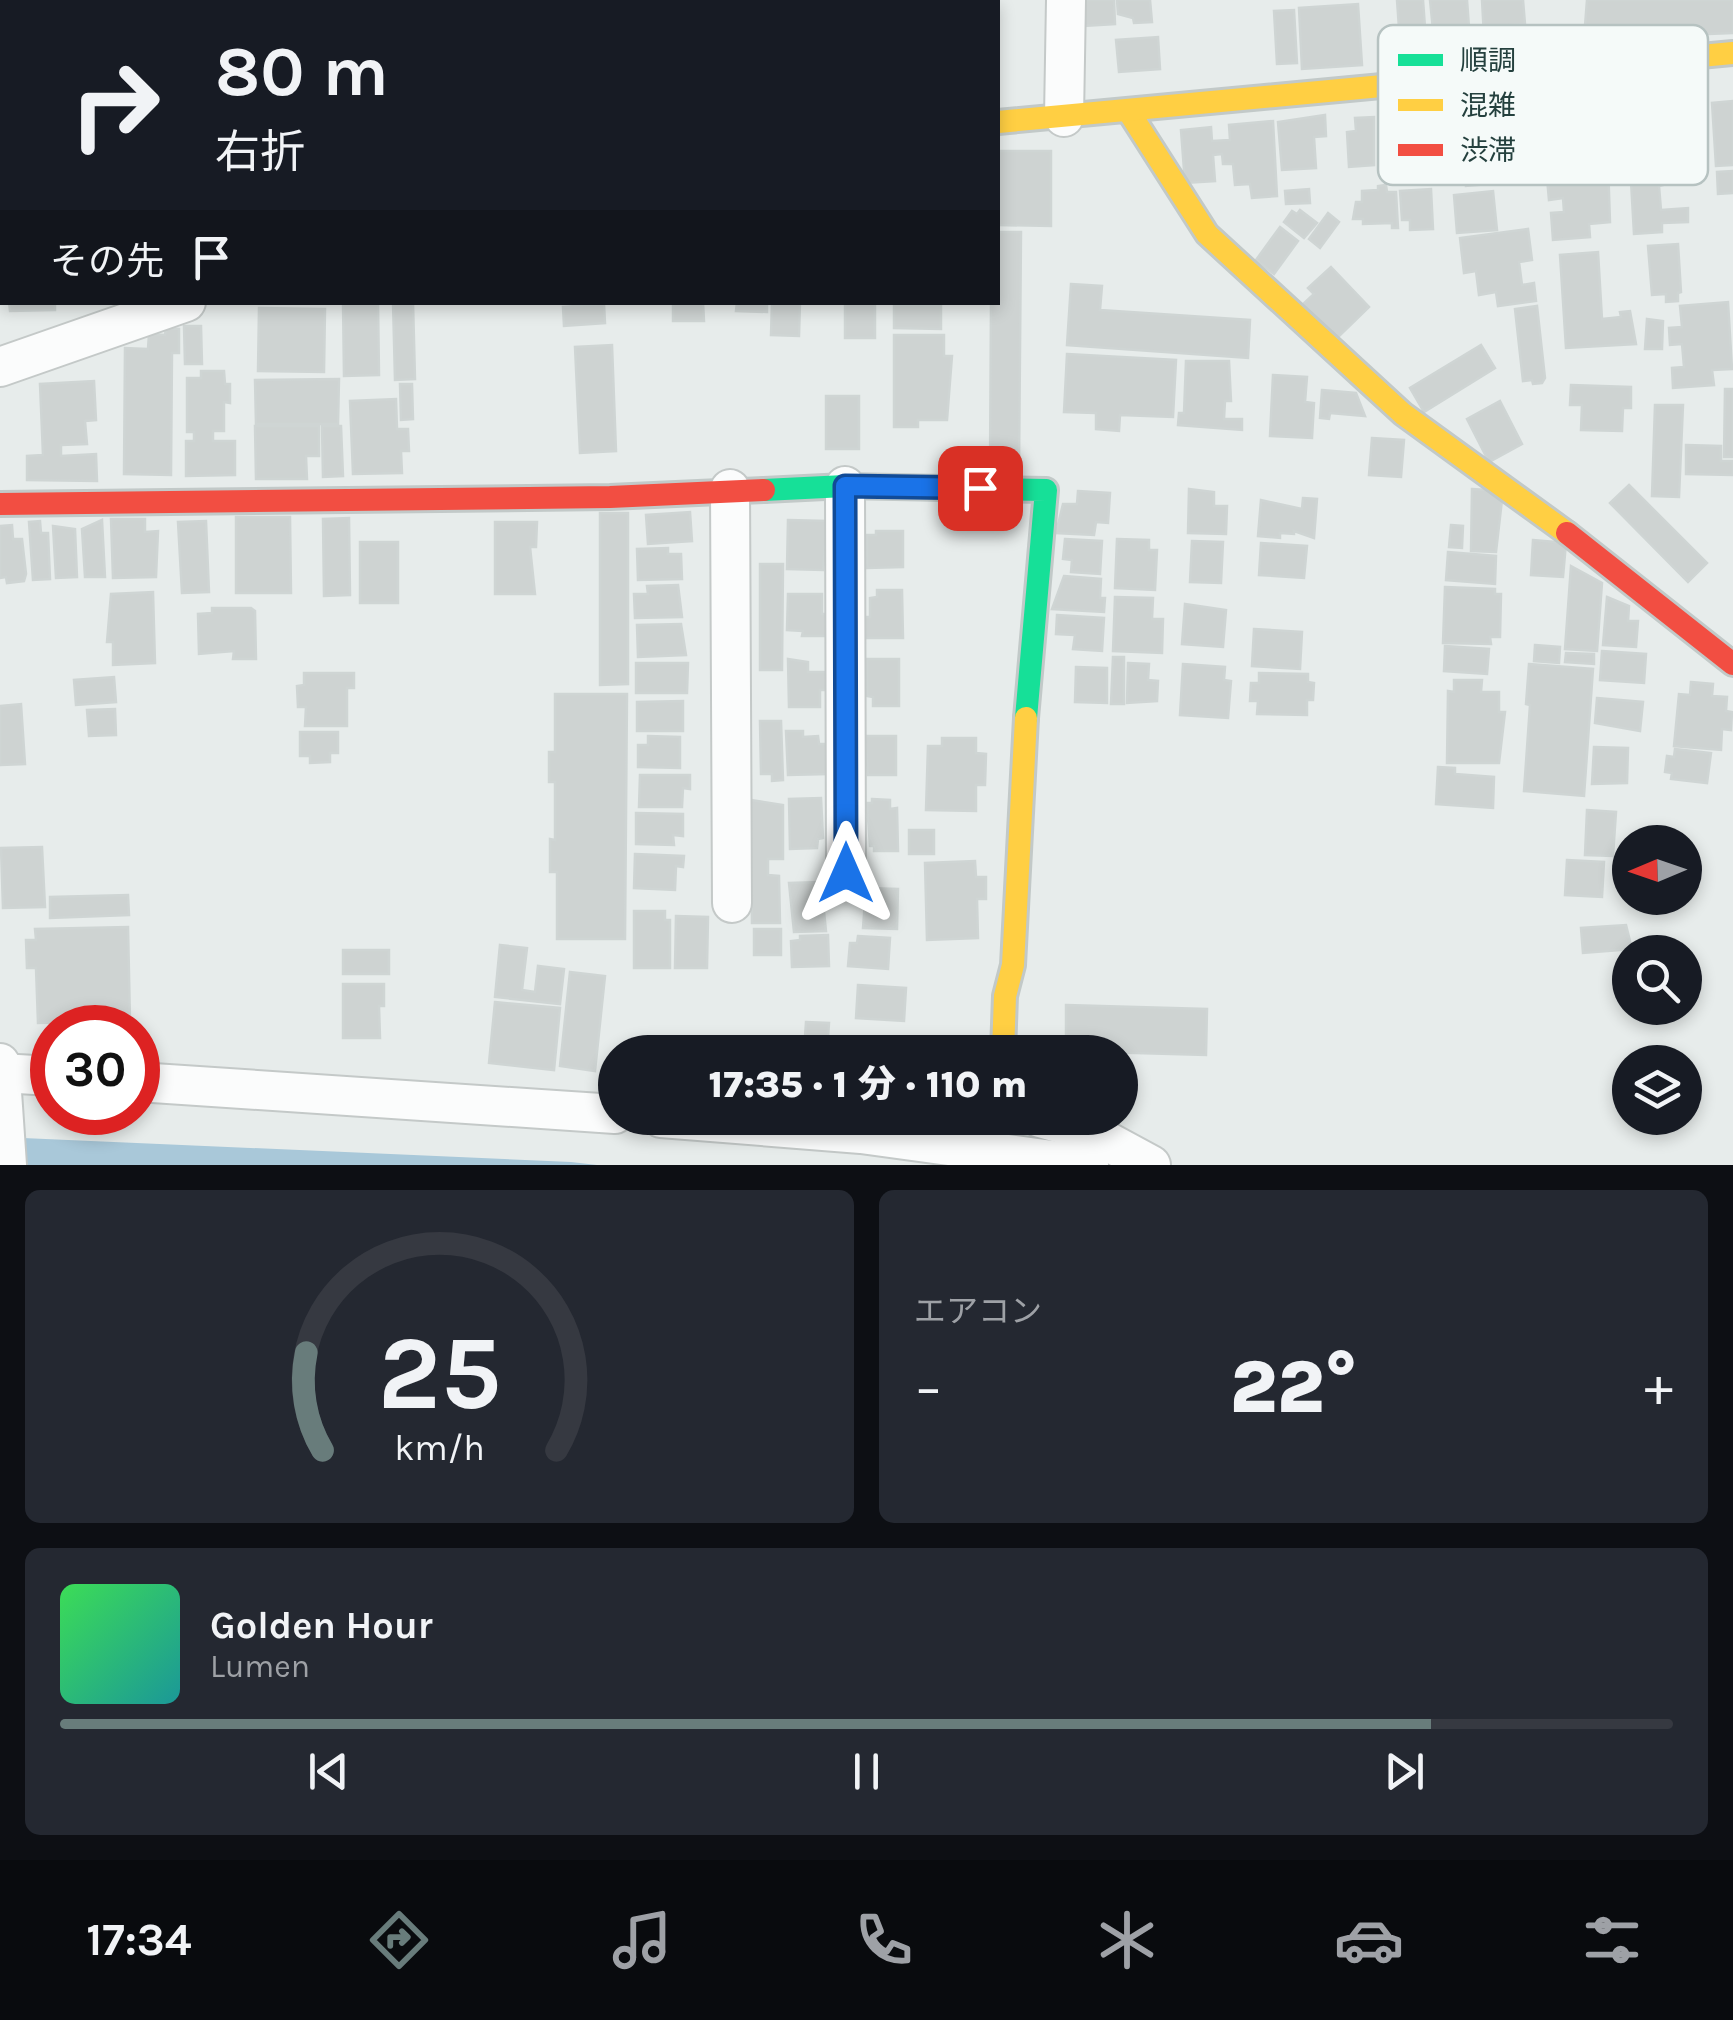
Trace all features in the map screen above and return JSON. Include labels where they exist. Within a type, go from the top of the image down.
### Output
[{"type":"street","points":[[1064,117],[1066,0]]},
{"type":"street","points":[[1708,55],[1733,53]]},
{"type":"street","points":[[1000,122],[1378,88]]},
{"type":"street","points":[[1129,112],[1207,234],[1403,414],[1514,491],[1733,664]]},
{"type":"street","points":[[0,366],[177,305]]},
{"type":"street","points":[[845,486],[846,873]]},
{"type":"street","points":[[0,504],[610,497],[845,486],[1046,490],[1026,724],[1013,966],[1005,996],[1004,1035]]},
{"type":"street","points":[[730,489],[732,903]]},
{"type":"street","points":[[7,1165],[1,1070],[30,1073]]},
{"type":"street","points":[[160,1083],[598,1113]]},
{"type":"street","points":[[868,1135],[1089,1165]]},
{"type":"street","points":[[1095,1135],[1150,1165]]},
{"type":"water","points":[[0,1137],[571,1162],[597,1165],[0,1165]]},
{"type":"building","points":[[1082,0],[1114,0],[1115,24],[1084,26]]},
{"type":"building","points":[[1117,0],[1150,0],[1152,22],[1134,23],[1133,18],[1118,14]]},
{"type":"building","points":[[1397,0],[1423,0],[1425,25],[1399,25]]},
{"type":"building","points":[[1430,0],[1467,0],[1469,25],[1432,25]]},
{"type":"building","points":[[1482,0],[1523,0],[1525,24],[1483,25]]},
{"type":"building","points":[[1587,0],[1733,0],[1733,33],[1708,34],[1708,25],[1585,25]]},
{"type":"building","points":[[1358,4],[1362,65],[1302,69],[1299,8]]},
{"type":"building","points":[[1294,10],[1297,63],[1277,64],[1274,11]]},
{"type":"building","points":[[1158,37],[1160,69],[1119,72],[1116,40]]},
{"type":"building","points":[[1733,101],[1733,165],[1716,166],[1712,103]]},
{"type":"building","points":[[1325,115],[1326,136],[1314,137],[1316,168],[1282,170],[1278,122]]},
{"type":"building","points":[[1374,117],[1374,165],[1349,167],[1347,132],[1356,131],[1355,118]]},
{"type":"building","points":[[1273,121],[1277,196],[1252,198],[1250,184],[1235,185],[1233,164],[1223,164],[1222,154],[1213,155],[1215,181],[1185,183],[1181,130],[1211,127],[1212,141],[1230,140],[1229,125]]},
{"type":"building","points":[[1000,151],[1051,151],[1051,226],[1000,225]]},
{"type":"building","points":[[1733,171],[1733,193],[1718,194],[1717,172]]},
{"type":"building","points":[[1386,185],[1387,192],[1396,192],[1398,228],[1392,228],[1392,223],[1363,224],[1363,219],[1353,219],[1356,202],[1362,202],[1362,191]]},
{"type":"building","points":[[1548,185],[1609,185],[1610,222],[1589,224],[1590,237],[1553,240],[1551,213],[1564,212],[1563,198],[1549,200]]},
{"type":"building","points":[[1631,185],[1663,185],[1659,186],[1661,210],[1688,208],[1688,222],[1662,223],[1662,232],[1634,234]]},
{"type":"building","points":[[1309,189],[1310,203],[1286,204],[1285,191]]},
{"type":"building","points":[[1431,189],[1433,229],[1410,230],[1410,220],[1402,220],[1400,191]]},
{"type":"building","points":[[1493,191],[1497,230],[1457,233],[1454,195]]},
{"type":"building","points":[[1300,210],[1317,223],[1304,238],[1284,222],[1292,211],[1297,214]]},
{"type":"building","points":[[1328,213],[1339,222],[1320,248],[1309,239]]},
{"type":"building","points":[[1280,227],[1298,241],[1274,274],[1256,260]]},
{"type":"building","points":[[1528,229],[1532,260],[1519,262],[1522,285],[1534,283],[1536,301],[1498,306],[1496,292],[1479,295],[1476,271],[1464,273],[1460,238]]},
{"type":"building","points":[[1000,232],[1021,232],[1019,469],[990,468],[991,305],[1000,305]]},
{"type":"building","points":[[1678,244],[1681,292],[1678,301],[1666,302],[1666,294],[1652,295],[1648,246]]},
{"type":"building","points":[[1598,252],[1602,319],[1621,317],[1620,312],[1630,311],[1636,344],[1566,348],[1560,255]]},
{"type":"building","points":[[1331,267],[1369,307],[1334,341],[1301,306],[1314,294],[1308,288]]},
{"type":"building","points":[[1071,284],[1102,286],[1100,310],[1250,320],[1248,358],[1067,345]]},
{"type":"building","points":[[1728,302],[1732,369],[1712,370],[1714,385],[1673,388],[1672,368],[1684,367],[1682,344],[1670,345],[1669,328],[1682,327],[1680,306]]},
{"type":"building","points":[[9,305],[55,305],[55,310],[10,311]]},
{"type":"building","points":[[343,305],[378,305],[379,375],[344,376]]},
{"type":"building","points":[[393,305],[413,305],[415,379],[395,380]]},
{"type":"building","points":[[604,305],[605,323],[564,326],[563,307]]},
{"type":"building","points":[[673,305],[703,305],[704,321],[673,321]]},
{"type":"building","points":[[737,305],[767,305],[767,312],[736,311]]},
{"type":"building","points":[[772,305],[800,305],[799,336],[771,335]]},
{"type":"building","points":[[845,305],[875,305],[875,338],[845,338]]},
{"type":"building","points":[[894,305],[941,306],[941,329],[894,328]]},
{"type":"building","points":[[1537,306],[1545,378],[1542,383],[1533,384],[1532,380],[1523,381],[1515,309]]},
{"type":"building","points":[[259,308],[325,309],[324,372],[258,371]]},
{"type":"building","points":[[1647,319],[1663,321],[1662,349],[1645,349]]},
{"type":"building","points":[[184,326],[201,326],[202,364],[185,364]]},
{"type":"building","points":[[166,328],[179,329],[179,353],[172,353],[171,475],[124,474],[125,348],[148,349],[149,334],[165,335]]},
{"type":"building","points":[[894,335],[944,335],[944,356],[952,356],[947,420],[918,420],[918,427],[894,427]]},
{"type":"building","points":[[612,345],[616,451],[580,453],[575,347]]},
{"type":"building","points":[[1481,345],[1495,368],[1424,412],[1410,388]]},
{"type":"building","points":[[1067,354],[1176,360],[1173,417],[1120,415],[1119,431],[1096,429],[1096,413],[1064,412]]},
{"type":"building","points":[[1186,361],[1229,361],[1231,401],[1225,401],[1224,419],[1242,419],[1242,430],[1178,425],[1179,413],[1184,413]]},
{"type":"building","points":[[201,371],[224,371],[225,384],[230,384],[230,403],[224,402],[224,431],[213,431],[213,441],[235,441],[235,475],[186,476],[186,441],[194,441],[194,432],[187,432],[187,378],[201,378]]},
{"type":"building","points":[[1273,375],[1307,377],[1305,402],[1314,403],[1312,438],[1270,436]]},
{"type":"building","points":[[339,379],[338,424],[256,424],[255,380]]},
{"type":"building","points":[[94,381],[96,420],[85,421],[87,444],[61,445],[61,456],[96,454],[97,481],[27,480],[27,456],[43,455],[40,384]]},
{"type":"building","points":[[400,384],[412,384],[413,419],[401,420]]},
{"type":"building","points":[[1571,385],[1631,387],[1631,408],[1623,408],[1622,431],[1581,430],[1582,405],[1570,405]]},
{"type":"building","points":[[1725,389],[1733,389],[1733,457],[1724,457]]},
{"type":"building","points":[[1322,390],[1356,393],[1365,416],[1330,413],[1329,419],[1320,418]]},
{"type":"building","points":[[826,396],[859,396],[859,449],[826,449]]},
{"type":"building","points":[[396,399],[397,429],[408,429],[409,451],[401,451],[402,473],[353,474],[350,401]]},
{"type":"building","points":[[1500,401],[1522,444],[1489,462],[1467,419]]},
{"type":"building","points":[[1655,405],[1683,405],[1679,497],[1652,496]]},
{"type":"building","points":[[255,426],[319,426],[319,456],[306,456],[307,479],[256,479]]},
{"type":"building","points":[[322,426],[341,426],[343,476],[323,477]]},
{"type":"building","points":[[1372,438],[1404,440],[1401,477],[1369,475]]},
{"type":"building","points":[[1686,445],[1721,446],[1721,461],[1733,461],[1733,475],[1686,474]]},
{"type":"building","points":[[1629,485],[1707,563],[1688,582],[1610,503]]},
{"type":"building","points":[[1189,489],[1214,492],[1214,506],[1227,506],[1226,534],[1188,533]]},
{"type":"building","points":[[1472,489],[1503,491],[1496,552],[1471,551]]},
{"type":"building","points":[[1078,491],[1110,493],[1108,523],[1096,522],[1094,535],[1056,533],[1063,504],[1077,504]]},
{"type":"building","points":[[1303,498],[1317,499],[1314,538],[1294,531],[1280,533],[1280,538],[1258,536],[1261,500],[1302,509]]},
{"type":"building","points":[[690,512],[692,541],[648,544],[646,515]]},
{"type":"building","points":[[600,513],[628,513],[628,684],[600,685]]},
{"type":"building","points":[[236,517],[290,517],[291,593],[236,593]]},
{"type":"building","points":[[349,518],[350,595],[324,596],[323,519]]},
{"type":"building","points":[[111,519],[145,519],[145,532],[158,531],[156,577],[113,578]]},
{"type":"building","points":[[102,520],[105,577],[85,577],[82,529]]},
{"type":"building","points":[[788,520],[827,521],[823,570],[787,569]]},
{"type":"building","points":[[40,521],[41,533],[48,533],[50,579],[33,580],[29,522]]},
{"type":"building","points":[[206,521],[209,592],[182,593],[178,522]]},
{"type":"building","points":[[495,522],[537,522],[536,547],[530,547],[535,594],[495,594]]},
{"type":"building","points":[[12,525],[13,539],[22,539],[26,574],[24,581],[7,583],[6,577],[0,578],[0,526]]},
{"type":"building","points":[[1451,525],[1463,526],[1462,548],[1449,547]]},
{"type":"building","points":[[53,526],[75,529],[77,577],[56,578]]},
{"type":"building","points":[[876,531],[903,531],[903,567],[867,568],[867,535],[876,535]]},
{"type":"building","points":[[1065,539],[1102,541],[1100,574],[1071,572],[1072,560],[1063,559]]},
{"type":"building","points":[[1117,539],[1149,540],[1149,550],[1157,550],[1155,590],[1115,588]]},
{"type":"building","points":[[1533,540],[1566,543],[1563,577],[1531,575]]},
{"type":"building","points":[[1192,541],[1223,542],[1221,583],[1190,582]]},
{"type":"building","points":[[360,542],[398,542],[398,603],[360,603]]},
{"type":"building","points":[[1261,543],[1307,546],[1304,578],[1259,575]]},
{"type":"building","points":[[668,548],[668,554],[681,554],[682,579],[638,580],[637,549]]},
{"type":"building","points":[[1448,552],[1496,556],[1495,584],[1446,580]]},
{"type":"building","points":[[760,564],[783,564],[782,670],[760,670]]},
{"type":"building","points":[[1571,566],[1602,583],[1597,651],[1565,649]]},
{"type":"building","points":[[1064,576],[1101,579],[1104,612],[1052,609]]},
{"type":"building","points":[[678,585],[682,617],[635,618],[634,594],[648,594],[647,586]]},
{"type":"building","points":[[1445,587],[1495,589],[1495,594],[1501,594],[1500,637],[1490,637],[1491,644],[1443,643]]},
{"type":"building","points":[[877,590],[902,590],[903,638],[865,638],[865,617],[870,617],[870,598],[877,597]]},
{"type":"building","points":[[153,592],[155,663],[113,665],[113,642],[107,642],[111,594]]},
{"type":"building","points":[[788,594],[822,594],[822,614],[829,614],[829,636],[802,636],[803,631],[787,630]]},
{"type":"building","points":[[1115,597],[1153,598],[1152,619],[1163,619],[1162,653],[1113,651]]},
{"type":"building","points":[[1607,597],[1629,606],[1628,621],[1638,621],[1636,647],[1603,645]]},
{"type":"building","points":[[1185,604],[1226,610],[1223,647],[1182,644]]},
{"type":"building","points":[[212,608],[255,611],[256,659],[233,659],[234,651],[199,654],[198,614],[212,613]]},
{"type":"building","points":[[1057,615],[1104,618],[1102,651],[1073,649],[1075,635],[1056,634]]},
{"type":"building","points":[[681,624],[686,655],[638,657],[637,625]]},
{"type":"building","points":[[1254,629],[1302,632],[1300,669],[1252,666]]},
{"type":"building","points":[[1535,645],[1560,647],[1559,663],[1534,661]]},
{"type":"building","points":[[1445,646],[1489,649],[1487,674],[1444,671]]},
{"type":"building","points":[[1602,651],[1646,654],[1644,683],[1600,680]]},
{"type":"building","points":[[1566,653],[1594,654],[1594,664],[1565,662]]},
{"type":"building","points":[[1113,657],[1124,657],[1124,704],[1111,704]]},
{"type":"building","points":[[788,659],[808,662],[808,672],[827,672],[827,690],[820,690],[820,707],[789,707]]},
{"type":"building","points":[[867,659],[899,659],[899,706],[873,706],[873,697],[867,696]]},
{"type":"building","points":[[636,663],[688,663],[687,693],[636,693]]},
{"type":"building","points":[[1128,663],[1149,664],[1148,680],[1158,681],[1157,701],[1127,703]]},
{"type":"building","points":[[1183,664],[1225,667],[1224,680],[1231,681],[1228,718],[1180,715]]},
{"type":"building","points":[[1529,664],[1593,669],[1584,796],[1524,791]]},
{"type":"building","points":[[1076,667],[1107,668],[1107,703],[1075,702]]},
{"type":"building","points":[[304,673],[354,673],[354,688],[347,688],[347,726],[305,726],[306,707],[298,707],[297,686],[304,685]]},
{"type":"building","points":[[1259,673],[1308,674],[1308,682],[1314,683],[1313,700],[1307,700],[1307,715],[1257,714],[1258,701],[1250,701],[1251,683],[1259,683]]},
{"type":"building","points":[[114,677],[116,702],[76,705],[74,680]]},
{"type":"building","points":[[1454,680],[1482,680],[1481,692],[1499,692],[1499,712],[1505,712],[1499,763],[1447,763],[1448,691],[1454,692]]},
{"type":"building","points":[[1691,682],[1713,684],[1712,696],[1727,697],[1726,711],[1732,712],[1731,730],[1722,729],[1721,750],[1674,746],[1679,694],[1690,695]]},
{"type":"building","points":[[555,694],[627,694],[625,939],[557,939],[557,872],[550,872],[550,839],[555,840],[555,782],[549,782],[549,752],[555,752]]},
{"type":"building","points":[[1597,698],[1643,702],[1640,731],[1595,723]]},
{"type":"building","points":[[683,701],[683,731],[637,731],[637,702]]},
{"type":"building","points":[[21,704],[25,764],[0,765],[0,706]]},
{"type":"building","points":[[115,709],[116,735],[89,736],[87,710]]},
{"type":"building","points":[[760,721],[781,721],[783,780],[772,781],[772,774],[761,774]]},
{"type":"building","points":[[786,731],[803,731],[803,737],[818,736],[819,744],[827,744],[828,774],[788,775]]},
{"type":"building","points":[[300,732],[338,732],[338,753],[330,753],[330,762],[310,763],[310,756],[300,756]]},
{"type":"building","points":[[648,736],[680,737],[680,768],[638,767],[638,745],[648,745]]},
{"type":"building","points":[[865,736],[896,736],[896,775],[868,775]]},
{"type":"building","points":[[942,738],[976,738],[976,753],[986,754],[985,785],[976,785],[976,811],[926,810],[928,746],[942,746]]},
{"type":"building","points":[[1594,747],[1628,748],[1627,783],[1592,784]]},
{"type":"building","points":[[1675,749],[1711,753],[1707,783],[1671,779],[1672,773],[1665,772],[1667,756],[1674,757]]},
{"type":"building","points":[[1438,767],[1455,768],[1455,774],[1494,777],[1493,808],[1436,804]]},
{"type":"building","points":[[640,775],[690,775],[690,789],[683,788],[682,807],[639,807]]},
{"type":"building","points":[[821,798],[823,838],[818,839],[817,848],[790,849],[789,799]]},
{"type":"building","points":[[872,799],[890,800],[890,809],[897,808],[898,851],[874,851],[874,846],[870,846],[867,803],[872,803]]},
{"type":"building","points":[[751,800],[783,805],[783,859],[768,859],[768,875],[779,876],[780,923],[752,923]]},
{"type":"building","points":[[1587,810],[1616,812],[1612,856],[1585,855]]},
{"type":"building","points":[[636,813],[683,814],[683,836],[673,835],[674,845],[636,844]]},
{"type":"building","points":[[909,830],[934,830],[934,854],[909,854]]},
{"type":"building","points":[[42,847],[45,907],[3,908],[1,848]]},
{"type":"building","points":[[635,854],[684,856],[683,867],[676,866],[675,890],[634,888]]},
{"type":"building","points":[[1567,860],[1604,862],[1602,897],[1565,895]]},
{"type":"building","points":[[975,861],[976,877],[986,877],[986,899],[977,899],[978,938],[927,940],[925,863]]},
{"type":"building","points":[[821,882],[826,931],[794,932],[789,883]]},
{"type":"building","points":[[866,888],[898,889],[897,929],[863,928]]},
{"type":"building","points":[[128,895],[129,915],[50,918],[50,897]]},
{"type":"building","points":[[634,911],[665,911],[665,920],[670,920],[670,968],[634,968]]},
{"type":"building","points":[[676,916],[708,917],[707,968],[675,968]]},
{"type":"building","points":[[1626,925],[1628,935],[1612,935],[1612,951],[1583,953],[1581,928]]},
{"type":"building","points":[[128,927],[130,1005],[37,1005],[36,968],[27,968],[26,940],[36,940],[35,929]]},
{"type":"building","points":[[754,929],[781,929],[781,955],[754,955]]},
{"type":"building","points":[[828,935],[829,966],[792,967],[791,941],[800,940],[800,936]]},
{"type":"building","points":[[858,936],[890,938],[888,969],[848,966],[850,943],[857,943]]},
{"type":"building","points":[[500,945],[527,948],[522,990],[535,992],[538,966],[564,969],[560,1004],[495,997]]},
{"type":"building","points":[[343,950],[389,950],[389,974],[343,974]]},
{"type":"building","points":[[570,972],[605,976],[595,1071],[560,1066]]},
{"type":"building","points":[[343,984],[384,984],[384,1006],[379,1006],[380,1038],[343,1038]]},
{"type":"building","points":[[858,985],[906,988],[904,1021],[856,1018]]},
{"type":"building","points":[[495,1002],[560,1008],[554,1070],[489,1063]]},
{"type":"building","points":[[1066,1005],[1207,1009],[1206,1055],[1138,1053],[1138,1035],[1066,1035]]},
{"type":"building","points":[[806,1022],[829,1023],[828,1035],[805,1035]]},
{"type":"traffic: fast","points":[[764,490],[845,486],[1046,490],[1026,718]]},
{"type":"traffic: slow","points":[[1708,55],[1733,53]]},
{"type":"traffic: slow","points":[[1000,122],[1378,86]]},
{"type":"traffic: slow","points":[[1129,112],[1207,234],[1403,414],[1567,533]]},
{"type":"traffic: slow","points":[[1004,1035],[1005,996],[1013,965],[1026,718]]},
{"type":"traffic: jam","points":[[0,504],[610,497],[764,490]]},
{"type":"traffic: jam","points":[[1567,533],[1733,664]]},
{"type":"route","points":[[846,873],[845,486],[980,488]]}]
